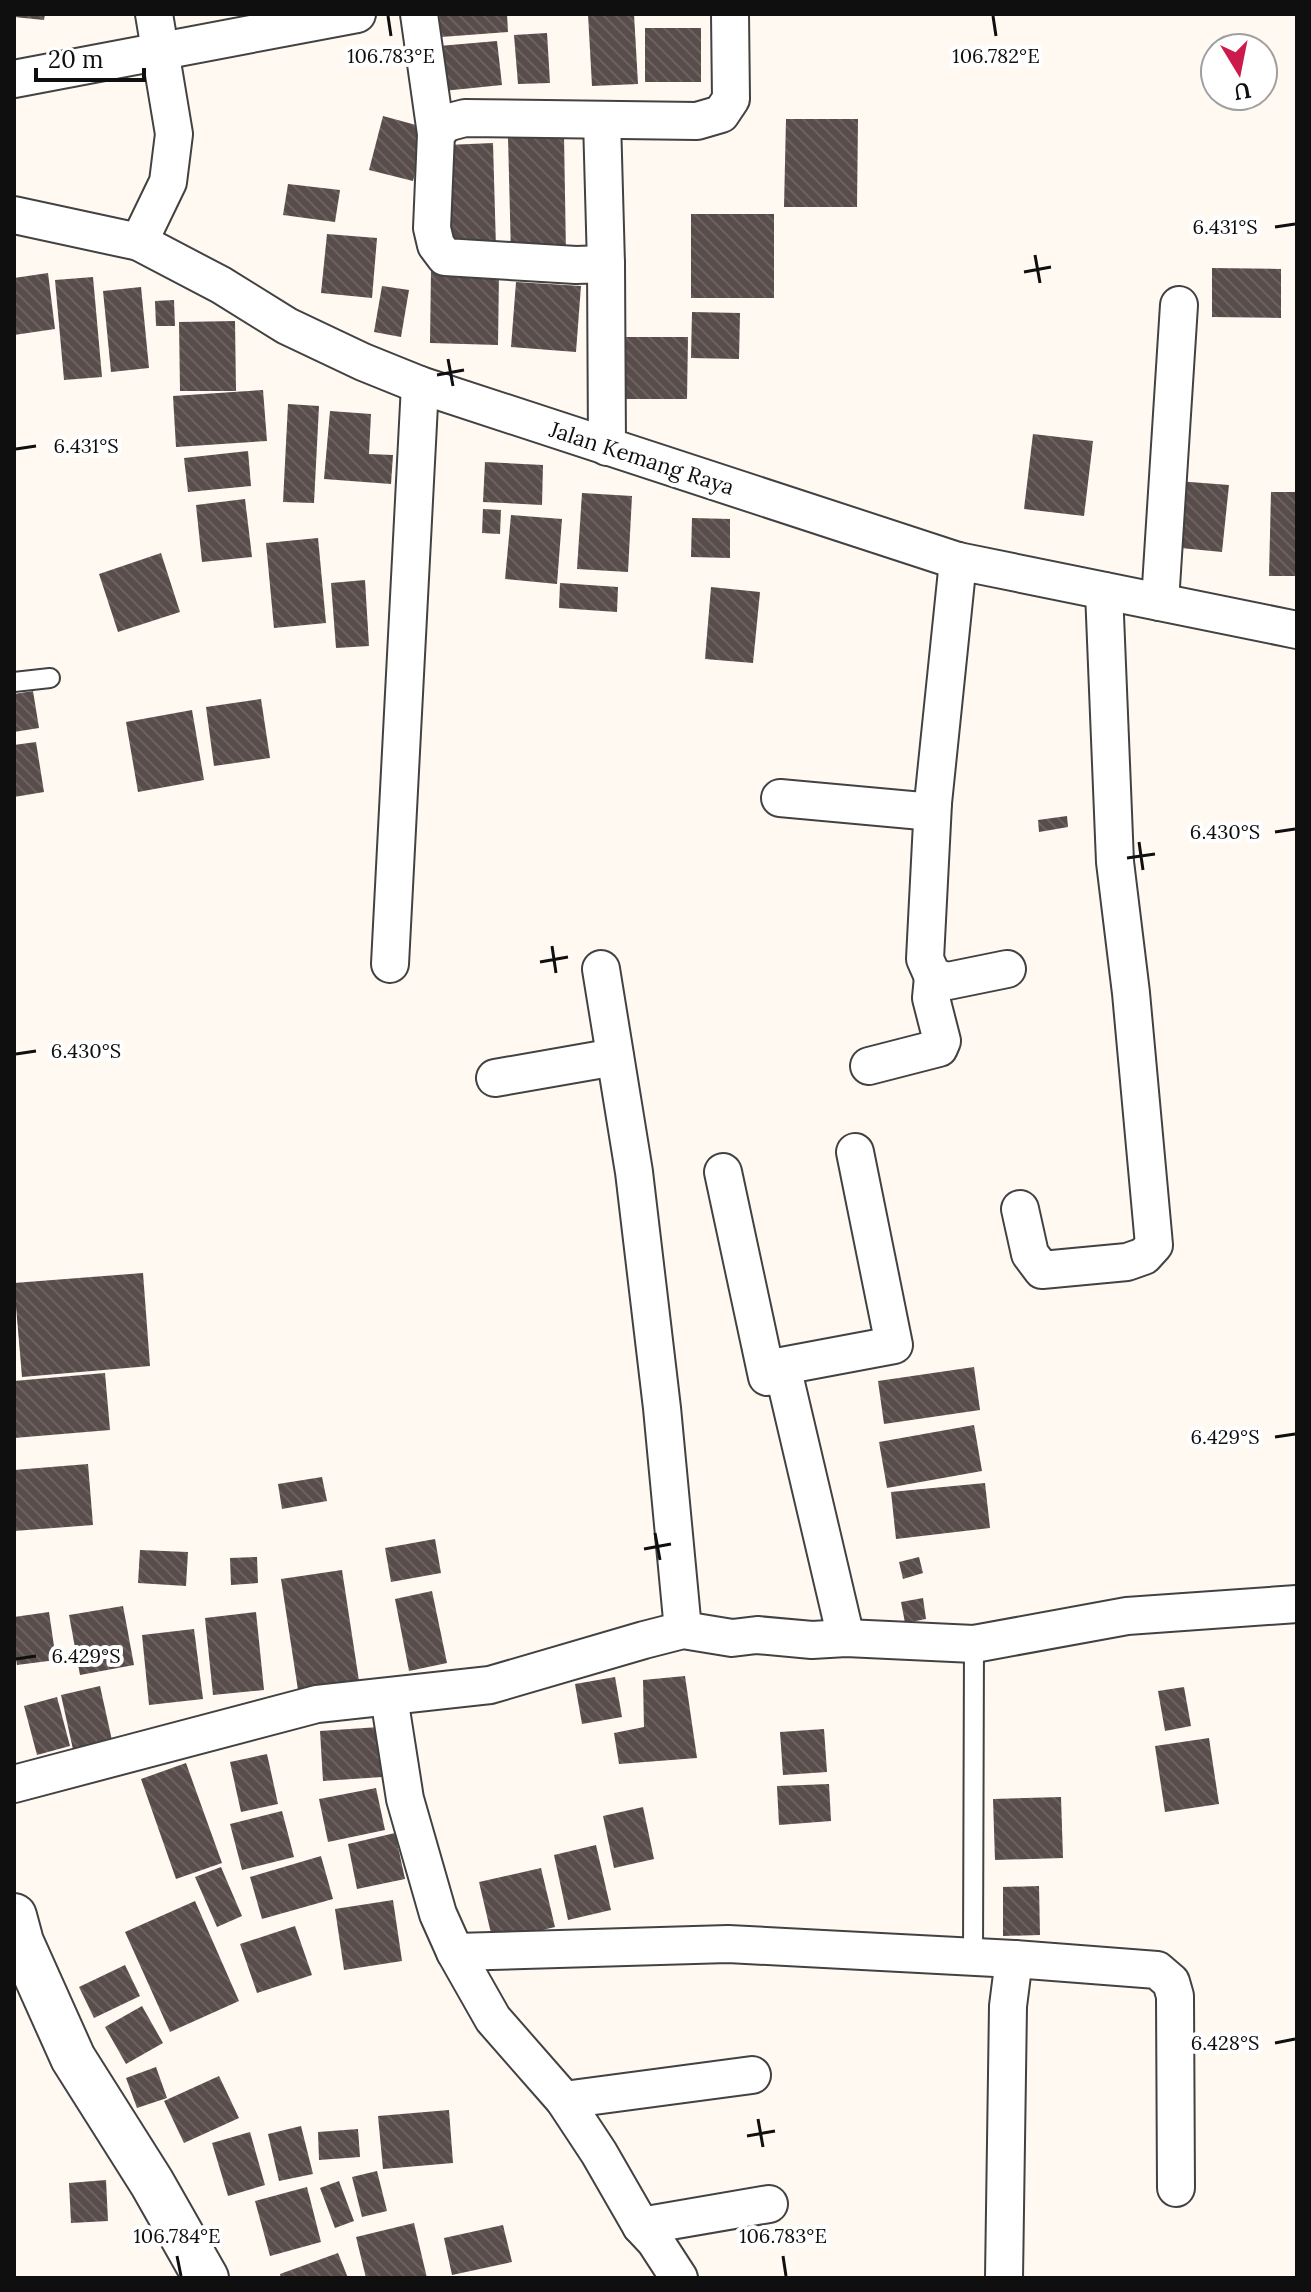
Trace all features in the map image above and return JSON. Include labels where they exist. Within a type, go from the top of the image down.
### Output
[{"type":"street","points":[[139,242],[168,182],[174,134],[154,14]]},
{"type":"street","points":[[14,79],[357,14]]},
{"type":"street","points":[[419,14],[436,134],[432,228],[436,245],[445,257],[606,264]]},
{"type":"street","points":[[436,134],[446,123],[465,118],[697,121],[721,114],[731,99],[730,14]]},
{"type":"street","points":[[602,120],[607,447]]},
{"type":"street","name":"Jalan Kemang Raya","points":[[14,215],[139,242],[221,285],[287,326],[420,385],[958,561],[1297,630]]},
{"type":"street","points":[[1160,602],[1179,305]]},
{"type":"street","points":[[390,964],[420,385]]},
{"type":"street","points":[[869,1066],[939,1048],[942,1041],[931,998],[933,977],[925,959],[933,803],[958,561]]},
{"type":"street","points":[[1020,1209],[1030,1254],[1042,1270],[1127,1262],[1144,1256],[1154,1245],[1131,993],[1115,862],[1104,591]]},
{"type":"street","points":[[780,798],[922,811],[933,803]]},
{"type":"street","points":[[601,969],[634,1172],[660,1392],[683,1630]]},
{"type":"street","points":[[933,977],[948,981],[1007,969]]},
{"type":"street","points":[[495,1078],[615,1057]]},
{"type":"street","points":[[723,1172],[767,1377],[782,1366],[894,1345],[855,1152]]},
{"type":"street","points":[[782,1366],[846,1638]]},
{"type":"street","points":[[14,1784],[317,1704],[490,1685],[683,1630],[732,1638],[757,1635],[812,1640],[846,1638],[974,1644],[1127,1616],[1297,1604]]},
{"type":"street","points":[[389,1697],[405,1799],[438,1914],[455,1952],[493,2019],[564,2100],[641,2226],[655,2241],[679,2278]]},
{"type":"street","points":[[14,1916],[21,1942],[73,2058],[152,2183],[206,2278]]},
{"type":"street","points":[[455,1952],[728,1944],[1157,1970],[1171,1982],[1175,1996],[1176,2188]]},
{"type":"street","points":[[1004,2278],[1008,2006],[1014,1959]]},
{"type":"street","points":[[564,2100],[752,2075]]},
{"type":"street","points":[[641,2226],[769,2204]]},
{"type":"lane","points":[[14,682],[50,678]]},
{"type":"lane","points":[[973,1958],[974,1644]]},
{"type":"building","points":[[14,14],[45,14],[44,20],[14,17]]},
{"type":"building","points":[[439,14],[507,14],[508,32],[441,37]]},
{"type":"building","points":[[588,14],[634,14],[638,84],[592,86]]},
{"type":"building","points":[[645,28],[701,28],[701,82],[645,82]]},
{"type":"building","points":[[547,33],[550,83],[518,84],[514,35]]},
{"type":"building","points":[[497,41],[502,85],[443,91],[439,46]]},
{"type":"building","points":[[383,116],[427,128],[413,181],[369,170]]},
{"type":"building","points":[[786,119],[858,119],[857,207],[784,207]]},
{"type":"building","points":[[564,136],[566,254],[511,255],[508,137]]},
{"type":"building","points":[[493,143],[496,248],[449,249],[447,145]]},
{"type":"building","points":[[288,184],[340,190],[335,222],[283,215]]},
{"type":"building","points":[[691,214],[774,214],[774,298],[691,298]]},
{"type":"building","points":[[327,234],[377,238],[372,298],[321,293]]},
{"type":"building","points":[[1212,268],[1281,269],[1281,318],[1212,317]]},
{"type":"building","points":[[431,271],[499,273],[498,345],[430,343]]},
{"type":"building","points":[[48,273],[55,329],[14,335],[14,278]]},
{"type":"building","points":[[93,277],[102,377],[64,380],[55,280]]},
{"type":"building","points":[[516,282],[581,286],[576,352],[511,347]]},
{"type":"building","points":[[382,286],[409,290],[401,337],[374,332]]},
{"type":"building","points":[[141,287],[149,368],[111,372],[103,291]]},
{"type":"building","points":[[174,300],[175,326],[156,326],[155,301]]},
{"type":"building","points":[[692,312],[740,313],[739,359],[691,358]]},
{"type":"building","points":[[235,321],[236,391],[180,391],[179,322]]},
{"type":"building","points":[[611,337],[688,337],[687,399],[611,399]]},
{"type":"building","points":[[263,390],[267,441],[176,447],[173,396]]},
{"type":"building","points":[[288,404],[319,406],[314,503],[283,502]]},
{"type":"building","points":[[330,411],[371,414],[369,454],[393,455],[391,484],[324,479]]},
{"type":"building","points":[[1033,434],[1093,441],[1084,516],[1024,509]]},
{"type":"building","points":[[248,451],[251,486],[188,492],[184,458]]},
{"type":"building","points":[[485,462],[543,465],[542,505],[483,502]]},
{"type":"building","points":[[1177,481],[1229,485],[1222,552],[1170,547]]},
{"type":"building","points":[[1271,492],[1297,492],[1297,576],[1269,576]]},
{"type":"building","points":[[582,493],[632,496],[628,572],[577,569]]},
{"type":"building","points":[[245,499],[252,557],[202,562],[196,505]]},
{"type":"building","points":[[483,509],[501,510],[500,534],[482,533]]},
{"type":"building","points":[[511,515],[562,519],[557,584],[505,579]]},
{"type":"building","points":[[692,518],[730,519],[730,558],[691,557]]},
{"type":"building","points":[[318,538],[326,623],[274,628],[266,543]]},
{"type":"building","points":[[161,553],[180,612],[118,632],[99,574]]},
{"type":"building","points":[[365,580],[369,646],[336,648],[331,583]]},
{"type":"building","points":[[560,583],[618,587],[617,612],[559,608]]},
{"type":"building","points":[[711,587],[760,592],[753,663],[705,659]]},
{"type":"building","points":[[33,691],[39,728],[14,732],[14,694]]},
{"type":"building","points":[[261,699],[270,758],[214,766],[206,707]]},
{"type":"building","points":[[192,710],[204,780],[138,792],[126,722]]},
{"type":"building","points":[[36,742],[44,792],[14,797],[14,745]]},
{"type":"building","points":[[1067,816],[1068,827],[1039,832],[1038,820]]},
{"type":"building","points":[[143,1273],[150,1366],[22,1377],[14,1283]]},
{"type":"building","points":[[974,1367],[980,1410],[884,1424],[878,1381]]},
{"type":"building","points":[[105,1373],[110,1430],[14,1438],[14,1381]]},
{"type":"building","points":[[974,1425],[982,1471],[887,1488],[879,1442]]},
{"type":"building","points":[[88,1464],[93,1525],[14,1531],[14,1470]]},
{"type":"building","points":[[322,1477],[327,1501],[282,1509],[278,1484]]},
{"type":"building","points":[[985,1483],[990,1528],[896,1539],[891,1492]]},
{"type":"building","points":[[435,1539],[441,1573],[391,1582],[385,1548]]},
{"type":"building","points":[[140,1550],[188,1552],[186,1586],[138,1583]]},
{"type":"building","points":[[257,1557],[258,1583],[231,1585],[230,1558]]},
{"type":"building","points":[[919,1557],[923,1573],[903,1579],[899,1562]]},
{"type":"building","points":[[342,1570],[359,1681],[298,1690],[281,1579]]},
{"type":"building","points":[[432,1591],[447,1663],[409,1671],[395,1599]]},
{"type":"building","points":[[923,1598],[926,1619],[905,1623],[901,1602]]},
{"type":"building","points":[[123,1606],[134,1665],[80,1675],[69,1615]]},
{"type":"building","points":[[49,1612],[56,1660],[17,1665],[14,1617]]},
{"type":"building","points":[[256,1612],[264,1690],[213,1695],[205,1618]]},
{"type":"building","points":[[194,1629],[203,1699],[149,1705],[142,1635]]},
{"type":"building","points":[[685,1676],[697,1758],[619,1764],[614,1733],[644,1727],[643,1680]]},
{"type":"building","points":[[615,1677],[622,1717],[582,1724],[575,1684]]},
{"type":"building","points":[[100,1686],[113,1745],[74,1754],[61,1695]]},
{"type":"building","points":[[1184,1687],[1191,1726],[1165,1731],[1158,1691]]},
{"type":"building","points":[[57,1697],[70,1746],[37,1755],[24,1706]]},
{"type":"building","points":[[379,1727],[382,1777],[323,1781],[320,1731]]},
{"type":"building","points":[[824,1729],[827,1772],[783,1775],[780,1732]]},
{"type":"building","points":[[1209,1738],[1219,1804],[1165,1812],[1155,1746]]},
{"type":"building","points":[[267,1754],[278,1804],[241,1812],[230,1762]]},
{"type":"building","points":[[186,1763],[222,1863],[176,1879],[141,1779]]},
{"type":"building","points":[[829,1784],[831,1821],[779,1825],[777,1786]]},
{"type":"building","points":[[376,1788],[385,1830],[328,1842],[319,1799]]},
{"type":"building","points":[[1061,1797],[1063,1858],[995,1860],[993,1799]]},
{"type":"building","points":[[643,1807],[654,1859],[614,1868],[603,1816]]},
{"type":"building","points":[[282,1811],[294,1857],[242,1870],[230,1824]]},
{"type":"building","points":[[395,1833],[405,1879],[357,1889],[348,1844]]},
{"type":"building","points":[[596,1845],[611,1910],[568,1920],[554,1855]]},
{"type":"building","points":[[321,1856],[333,1899],[262,1919],[250,1877]]},
{"type":"building","points":[[221,1867],[242,1916],[217,1927],[195,1877]]},
{"type":"building","points":[[541,1868],[555,1927],[493,1942],[479,1882]]},
{"type":"building","points":[[1039,1886],[1040,1935],[1003,1936],[1003,1887]]},
{"type":"building","points":[[393,1900],[402,1961],[344,1970],[335,1909]]},
{"type":"building","points":[[195,1901],[239,2001],[170,2032],[125,1932]]},
{"type":"building","points":[[295,1926],[312,1975],[257,1993],[240,1944]]},
{"type":"building","points":[[125,1965],[140,1996],[94,2018],[79,1987]]},
{"type":"building","points":[[142,2006],[163,2043],[126,2064],[105,2027]]},
{"type":"building","points":[[156,2067],[167,2098],[137,2108],[126,2078]]},
{"type":"building","points":[[219,2076],[239,2118],[184,2143],[164,2101]]},
{"type":"building","points":[[449,2110],[453,2163],[383,2169],[378,2116]]},
{"type":"building","points":[[301,2126],[313,2174],[279,2181],[268,2134]]},
{"type":"building","points":[[358,2129],[360,2157],[319,2160],[318,2132]]},
{"type":"building","points":[[250,2132],[265,2185],[228,2196],[212,2143]]},
{"type":"building","points":[[377,2171],[387,2211],[362,2217],[352,2177]]},
{"type":"building","points":[[106,2180],[108,2221],[71,2223],[69,2183]]},
{"type":"building","points":[[339,2181],[354,2221],[335,2228],[320,2188]]},
{"type":"building","points":[[307,2187],[321,2242],[270,2256],[255,2201]]},
{"type":"building","points":[[414,2223],[427,2278],[366,2278],[356,2237]]},
{"type":"building","points":[[503,2225],[512,2262],[452,2275],[444,2238]]},
{"type":"building","points":[[338,2253],[348,2278],[281,2278],[280,2274]]}]
